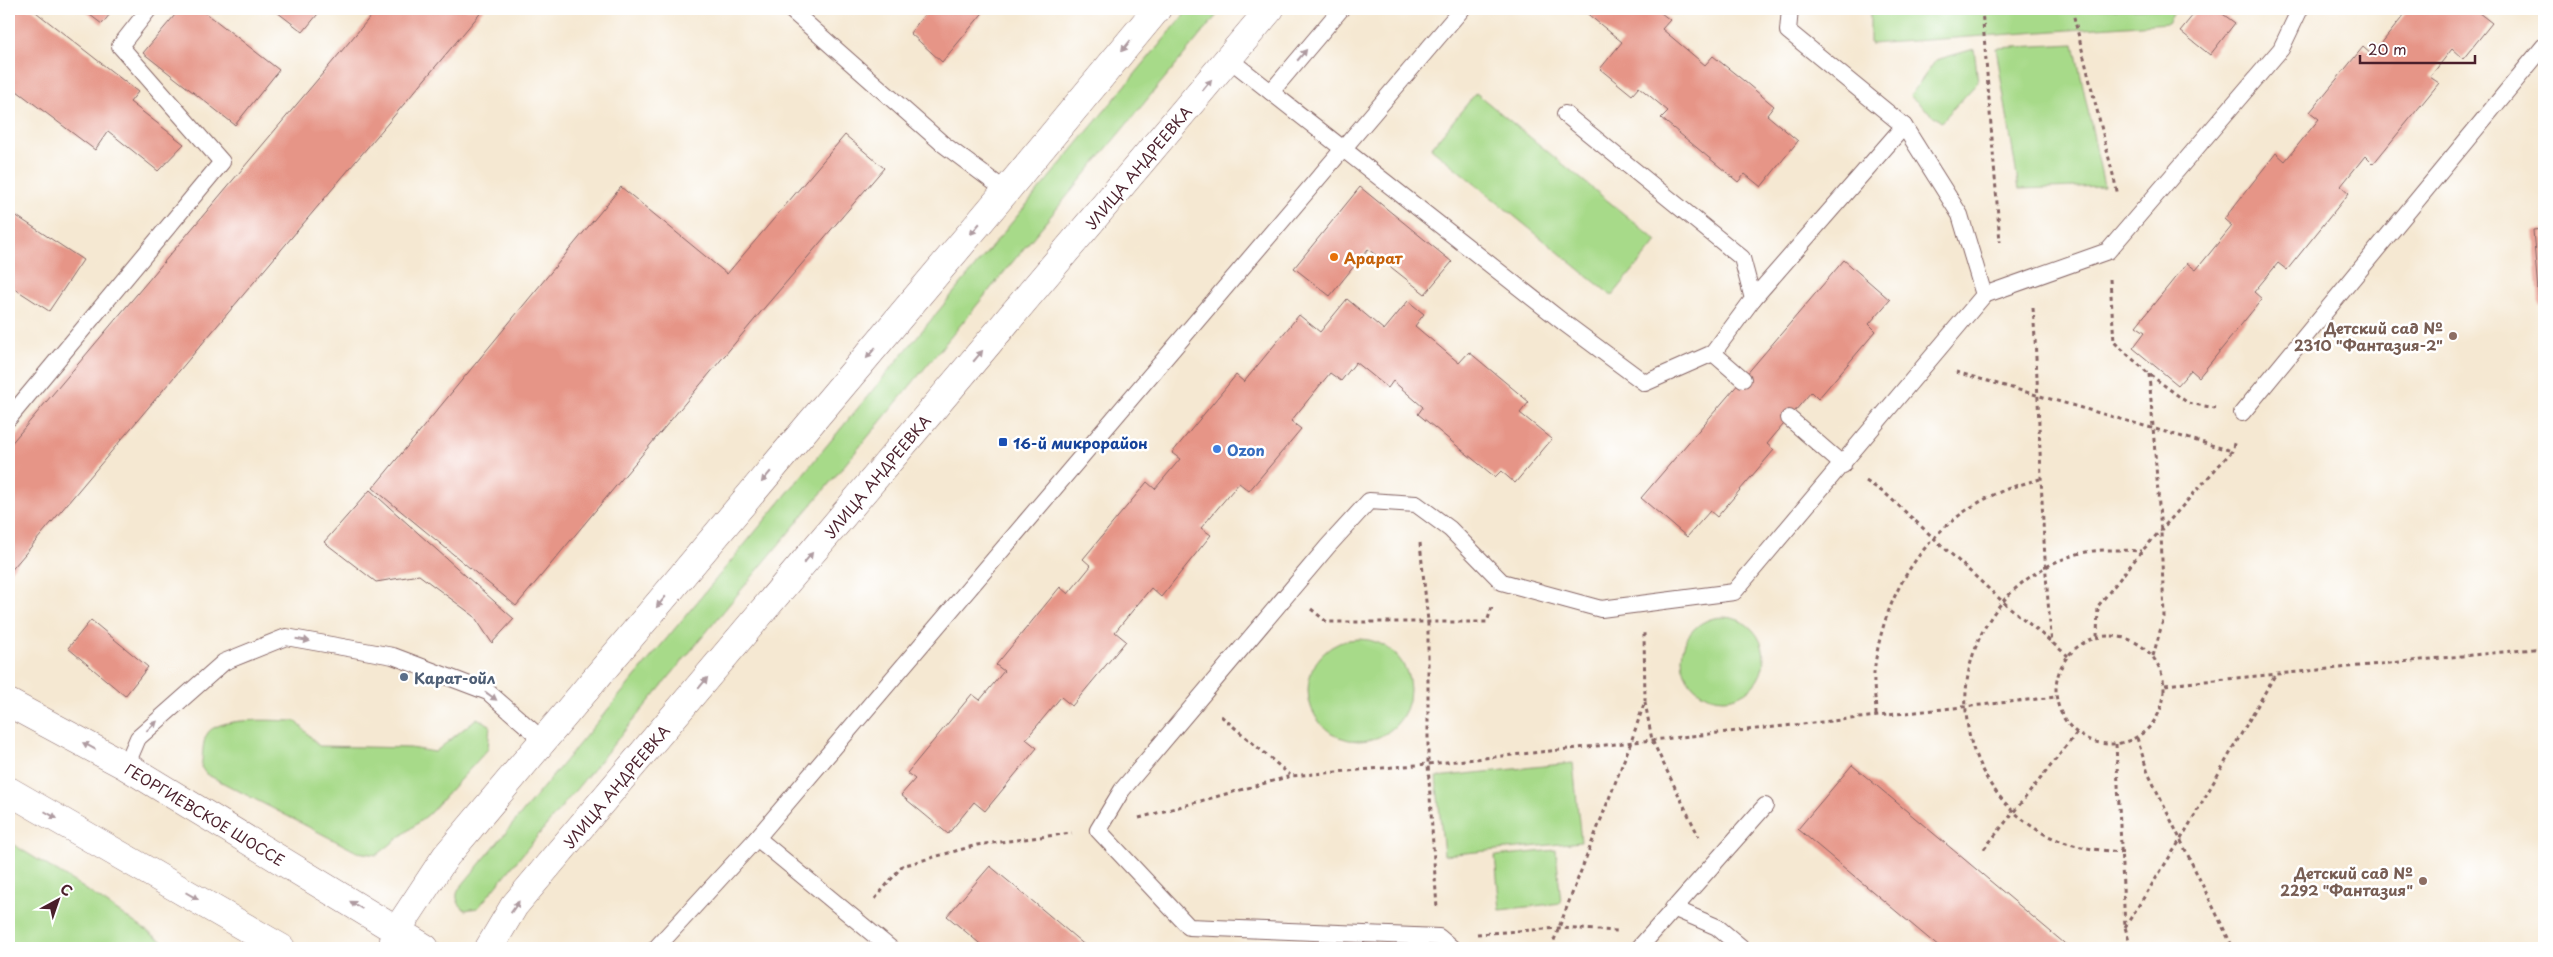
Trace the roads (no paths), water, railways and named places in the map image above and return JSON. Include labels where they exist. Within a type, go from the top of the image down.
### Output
[{"type":"main road","points":[[395,939],[446,856],[1157,9]]},
{"type":"main road","name":"УЛИЦА АНДРЕЕВКА","points":[[489,948],[514,906],[1270,9]]},
{"type":"main road","name":"ГЕОРГИЕВСКОЕ ШОССЕ","points":[[9,703],[126,766],[395,939],[425,948]]},
{"type":"main road","points":[[9,791],[281,948]]},
{"type":"lane","points":[[9,418],[222,162],[120,46],[149,9]]},
{"type":"lane","points":[[790,9],[943,144],[1006,191]]},
{"type":"lane","points":[[1270,92],[1341,9]]},
{"type":"lane","points":[[656,948],[757,838],[1462,9]]},
{"type":"lane","points":[[1790,9],[1788,31],[1904,126],[1960,215],[1984,295]]},
{"type":"lane","points":[[1452,948],[1439,937],[1189,927],[1098,830],[1122,790],[1289,592],[1369,501],[1416,504],[1450,530],[1502,582],[1601,609],[1734,592],[1843,465],[1984,295],[2108,251],[2281,49],[2300,9]]},
{"type":"lane","points":[[2242,413],[2544,46]]},
{"type":"lane","points":[[1229,59],[1342,149],[1645,383],[1713,353],[1753,299],[1904,126]]},
{"type":"lane","points":[[1565,114],[1742,258],[1753,299]]},
{"type":"lane","points":[[1713,353],[1743,379]]},
{"type":"lane","points":[[1789,418],[1843,465]]},
{"type":"lane","points":[[126,766],[138,738],[224,662],[286,637],[393,656],[488,692],[544,741]]},
{"type":"lane","points":[[1639,948],[1765,806]]},
{"type":"lane","points":[[757,838],[890,948]]},
{"type":"lane","points":[[1673,908],[1717,927],[1742,948]]},
{"type":"place","name":"Арарат","points":[[1334,257]]},
{"type":"place","name":"Детский сад № 2310 \"Фантазия-2\"","points":[[2453,336]]},
{"type":"place","name":"16-й микрорайон","points":[[1003,442]]},
{"type":"place","name":"Ozon","points":[[1217,449]]},
{"type":"place","name":"Карат-ойл","points":[[404,677]]},
{"type":"place","name":"Детский сад № 2292 \"Фантазия\"","points":[[2423,881]]}]
